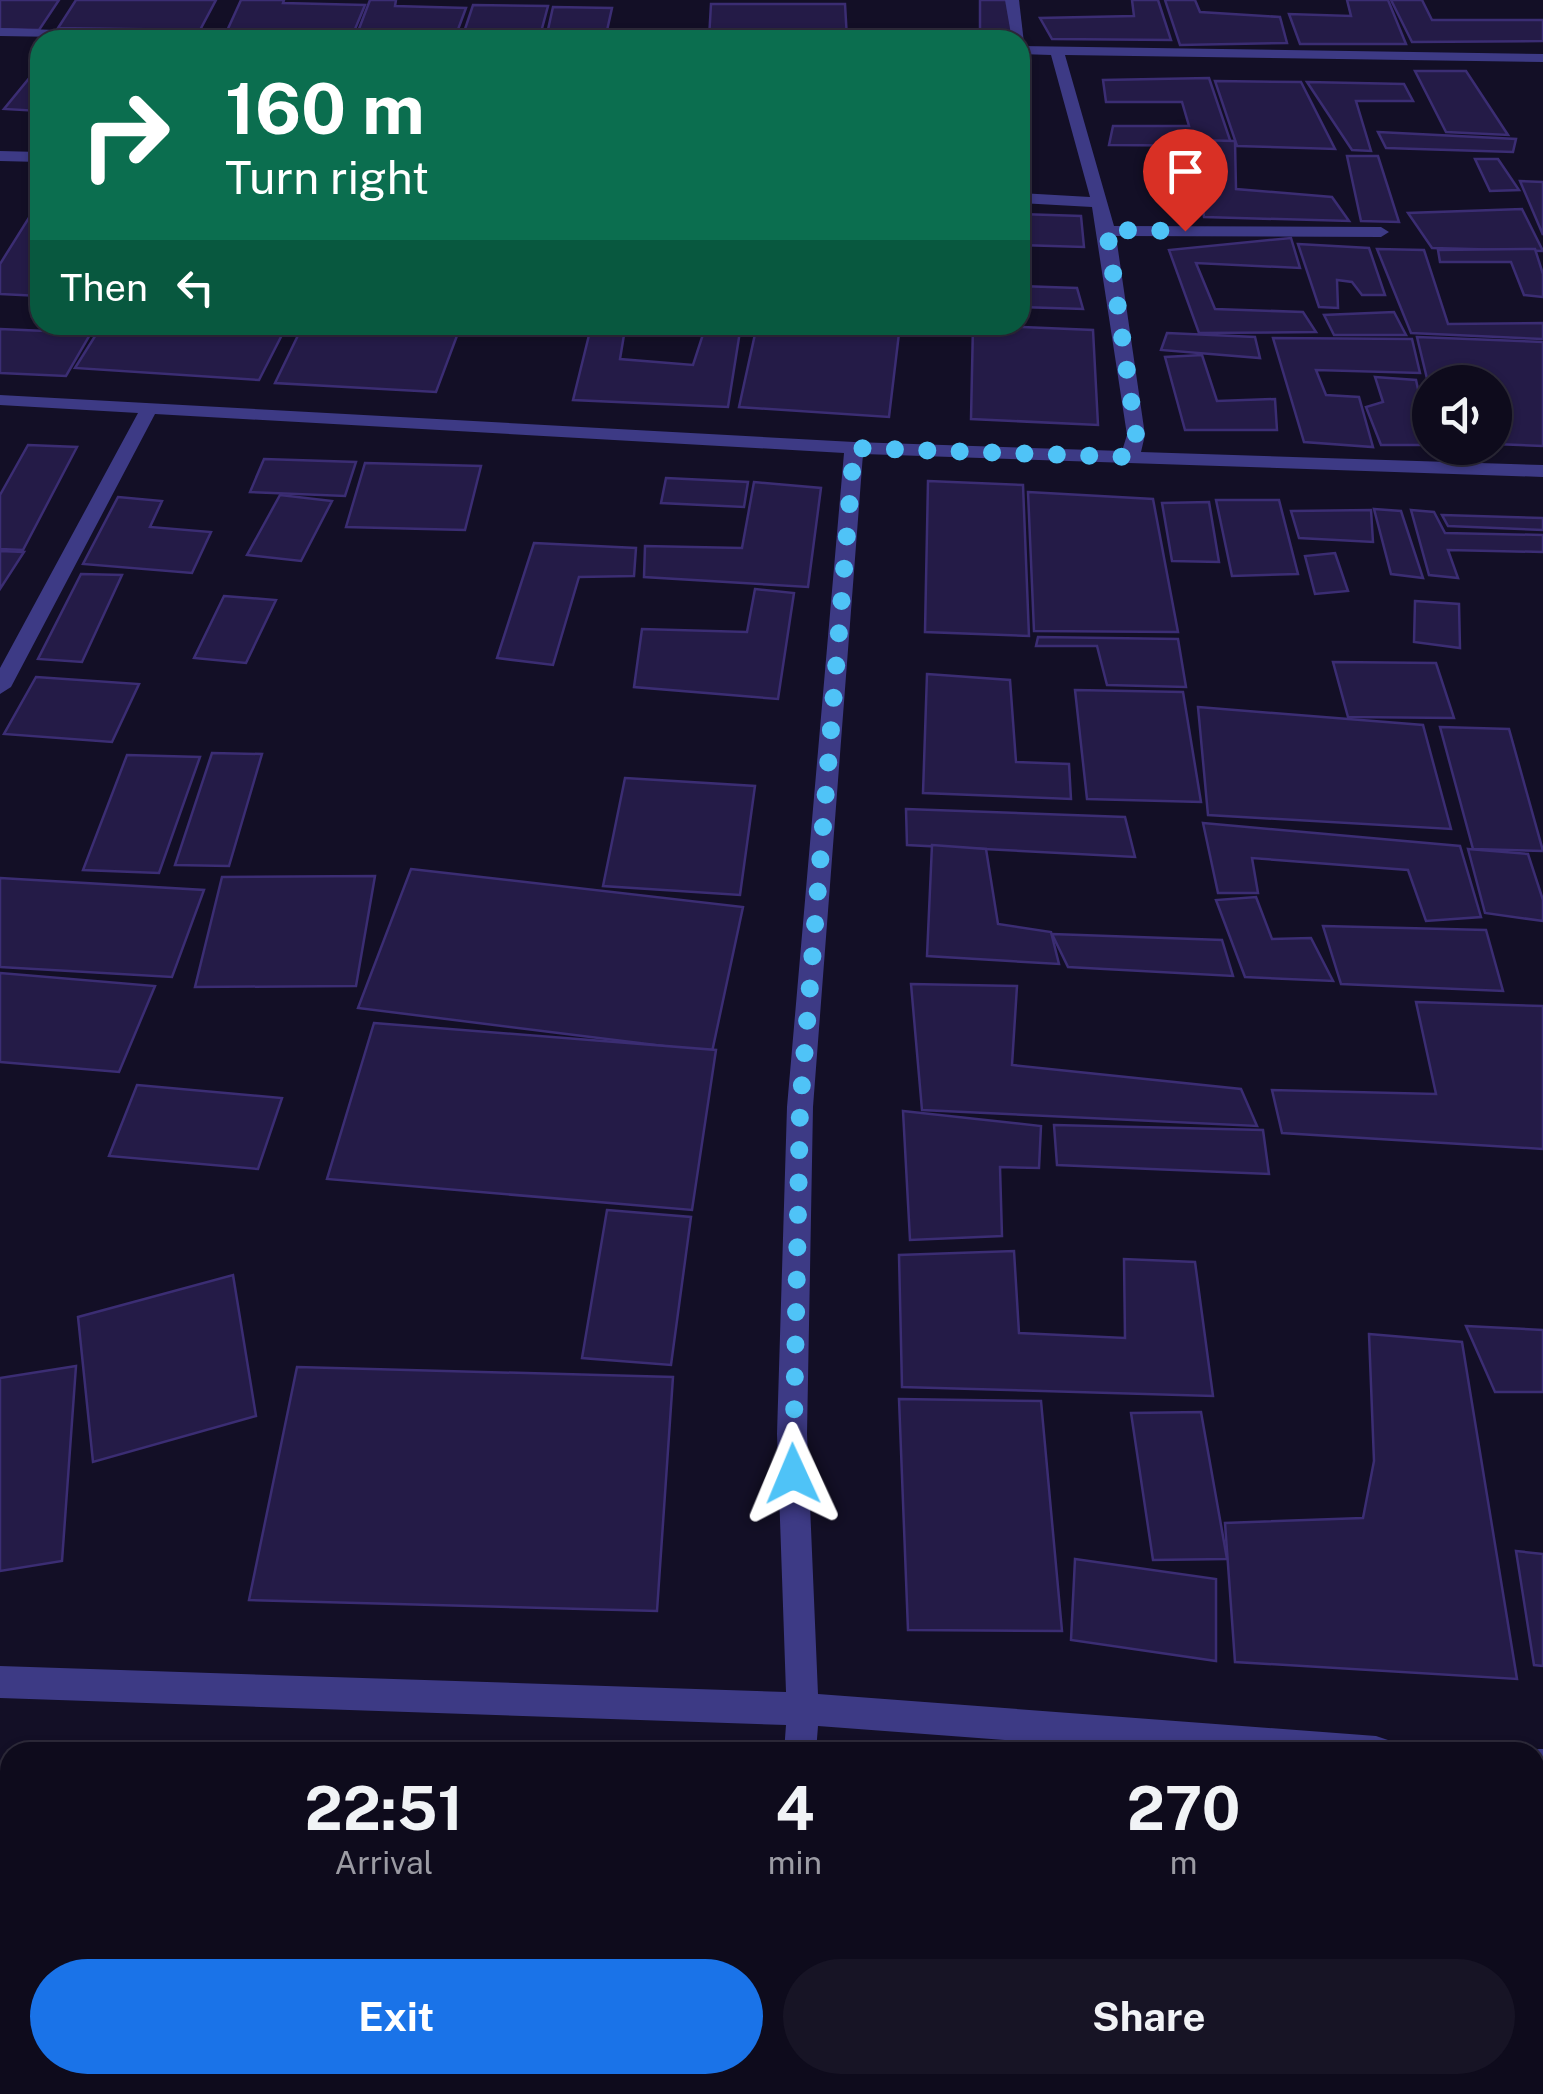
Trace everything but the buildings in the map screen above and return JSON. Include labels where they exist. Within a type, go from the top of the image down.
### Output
[{"type":"street","points":[[1012,0],[1017,30]]},
{"type":"street","points":[[0,32],[30,33]]},
{"type":"street","points":[[1030,47],[1543,58]]},
{"type":"street","points":[[1057,50],[1096,202],[1107,230],[1136,435],[1130,457]]},
{"type":"street","points":[[0,156],[30,157]]},
{"type":"street","points":[[1030,199],[1096,202]]},
{"type":"street","points":[[1107,230],[1381,232]]},
{"type":"street","points":[[0,400],[854,448],[1543,471]]},
{"type":"street","points":[[0,687],[149,409]]},
{"type":"street","points":[[801,1742],[803,1709],[792,1434],[800,1108],[854,448]]},
{"type":"street","points":[[0,1682],[803,1709],[1243,1742]]},
{"type":"route","points":[[793,1474],[800,1108],[854,448],[1130,457],[1136,435],[1107,230],[1185,231]]}]
